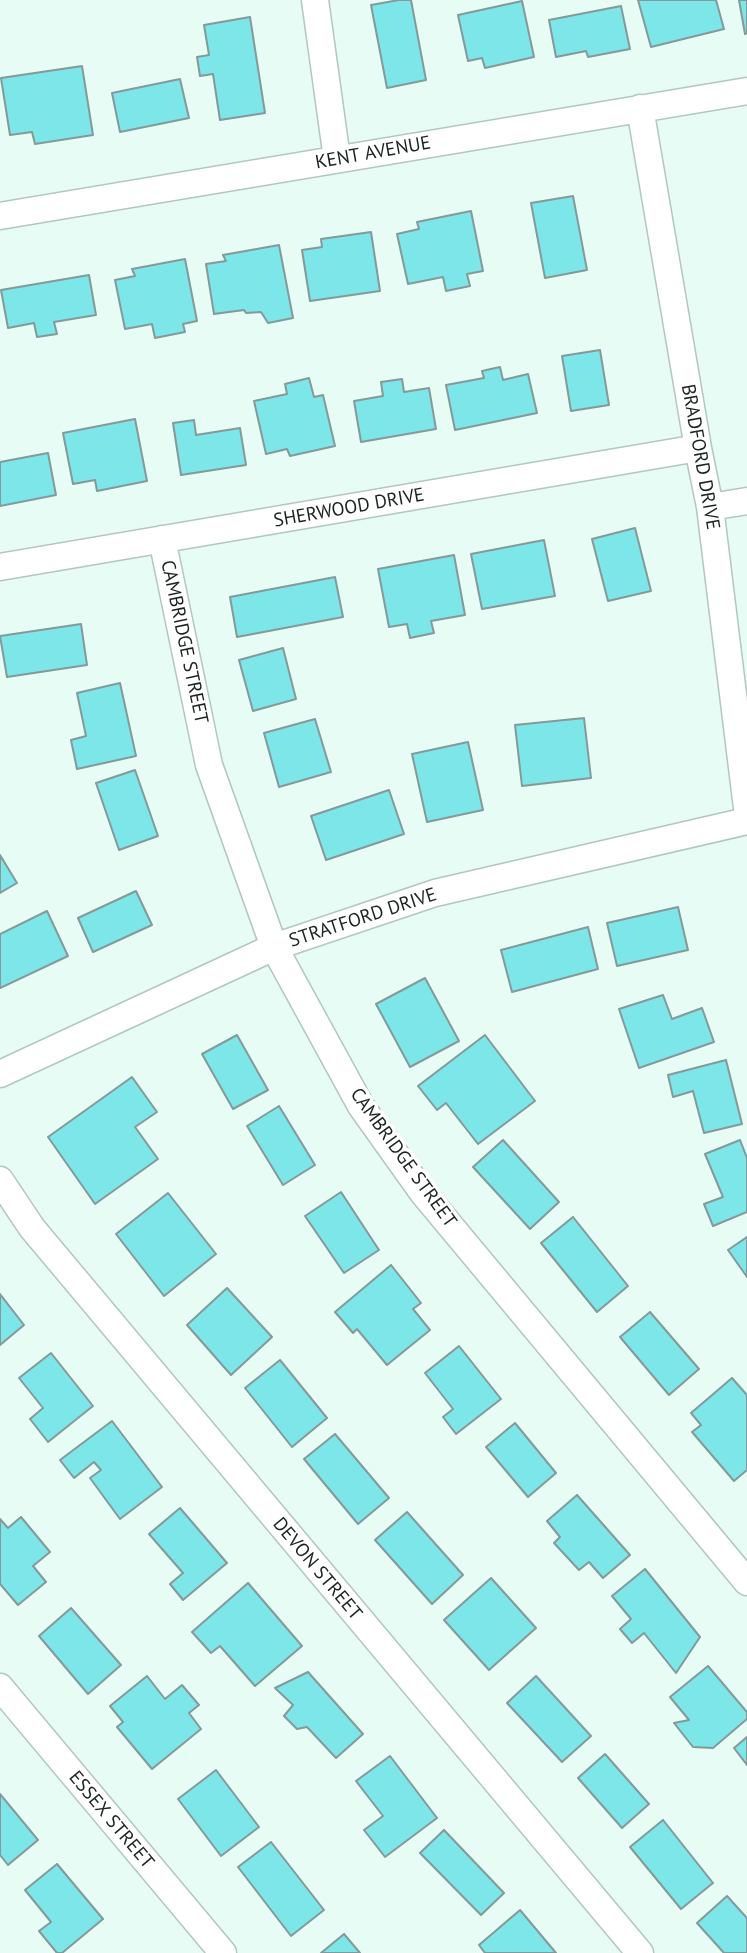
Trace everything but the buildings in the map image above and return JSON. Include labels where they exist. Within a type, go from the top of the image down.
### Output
[{"type":"street","points":[[315,0],[337,159]]},
{"type":"street","name":"KENT AVENUE","points":[[0,216],[747,91]]},
{"type":"street","name":"BRADFORD DRIVE","points":[[640,108],[710,507],[747,808]]},
{"type":"street","name":"SHERWOOD DRIVE","points":[[0,566],[698,448]]},
{"type":"street","points":[[710,507],[747,500]]},
{"type":"street","name":"CAMBRIDGE STREET","points":[[162,539],[209,765],[274,947],[361,1106],[423,1193],[747,1582]]},
{"type":"street","name":"STRATFORD DRIVE","points":[[0,1074],[274,947],[435,893],[747,821]]},
{"type":"street","name":"DEVON STREET","points":[[0,1181],[32,1228],[640,1953]]},
{"type":"street","name":"ESSEX STREET","points":[[0,1687],[223,1953]]}]
